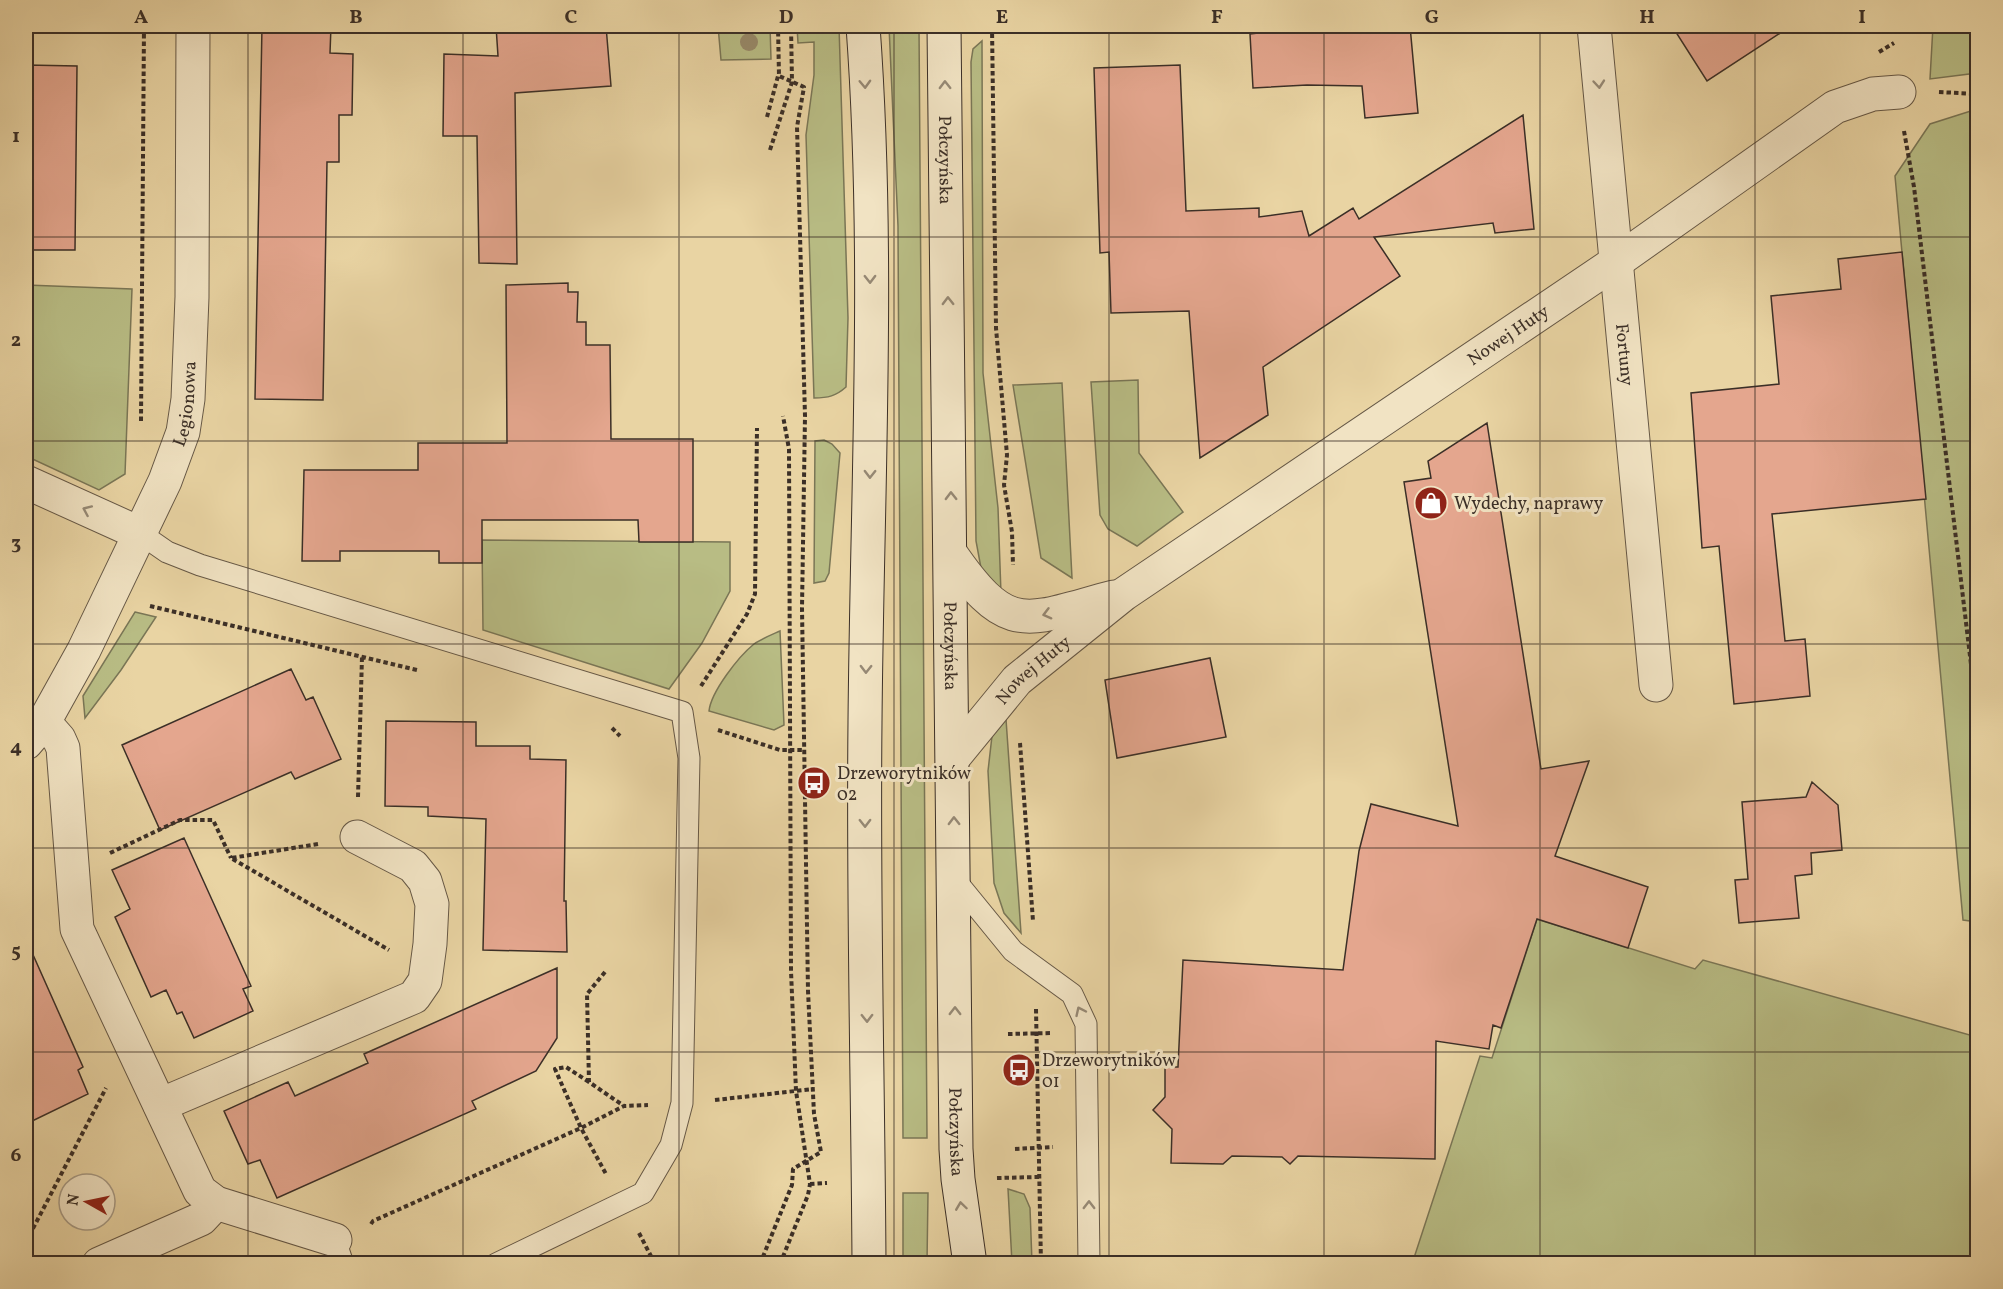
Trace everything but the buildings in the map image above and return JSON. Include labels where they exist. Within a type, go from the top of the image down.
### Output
[{"type":"street","name":"Legionowa","points":[[35,732],[84,650],[141,534],[177,451],[188,399],[192,297],[193,26]]},
{"type":"street","points":[[863,26],[869,180],[872,415],[865,733],[865,1257]]},
{"type":"street","name":"Połczyńska","points":[[944,26],[954,757],[956,1149],[957,1179],[970,1263]]},
{"type":"street","name":"Fortuny","points":[[1594,26],[1656,684]]},
{"type":"street","name":"Nowej Huty","points":[[954,757],[1017,680],[1124,594],[1616,262],[1835,107],[1873,94],[1899,92]]},
{"type":"street","points":[[26,482],[141,534]]},
{"type":"street","name":"Nowej Huty","points":[[951,554],[974,587],[995,606],[1015,616],[1035,618],[1124,594]]},
{"type":"street","points":[[35,732],[59,739],[63,748],[77,929],[200,1191],[216,1203],[339,1252]]},
{"type":"street","points":[[160,1105],[414,997],[425,981],[430,944],[432,904],[425,881],[413,866],[357,837]]},
{"type":"street","points":[[99,1263],[201,1219],[216,1203]]},
{"type":"lane","points":[[141,534],[167,552],[200,565],[682,711],[689,758],[682,1103],[671,1145],[660,1168],[643,1193],[496,1263]]},
{"type":"lane","points":[[955,880],[1013,951],[1072,994],[1086,1024],[1089,1263]]},
{"type":"path","points":[[141,432],[144,26]]},
{"type":"path","points":[[767,117],[779,76],[778,26]]},
{"type":"path","points":[[770,150],[792,82],[791,26]]},
{"type":"path","points":[[992,26],[996,328],[1007,456],[1004,485],[1012,532],[1013,572]]},
{"type":"path","points":[[760,1263],[792,1185],[793,1168],[821,1152],[813,1089],[807,980],[802,608],[805,416],[797,127],[804,87],[779,76]]},
{"type":"path","points":[[1899,92],[1914,187],[1977,723]]},
{"type":"path","points":[[780,1263],[804,1205],[810,1184],[796,1091],[791,971],[789,448],[783,416]]},
{"type":"path","points":[[757,428],[755,594],[747,614],[682,711],[706,726],[780,750],[804,750]]},
{"type":"path","points":[[144,604],[427,673]]},
{"type":"path","points":[[606,722],[620,736]]},
{"type":"path","points":[[1019,735],[1034,931]]},
{"type":"path","points":[[73,863],[111,853],[180,820],[213,820],[231,858]]},
{"type":"path","points":[[589,1082],[587,994],[604,972]]},
{"type":"path","points":[[1035,999],[1041,1263]]},
{"type":"path","points":[[1008,1034],[1056,1033]]},
{"type":"path","points":[[26,1242],[116,1069],[137,1057]]},
{"type":"path","points":[[581,1128],[555,1069],[566,1067],[624,1106]]},
{"type":"path","points":[[368,1229],[373,1221],[581,1128],[624,1106],[682,1103],[813,1089]]},
{"type":"path","points":[[1015,1149],[1057,1147]]},
{"type":"path","points":[[1019,1177],[1039,1177]]},
{"type":"path","points":[[810,1184],[833,1183]]},
{"type":"green space","points":[[718,26],[770,26],[771,59],[721,60]]},
{"type":"green space","points":[[797,26],[839,26],[848,318],[846,387],[828,397],[819,398],[814,398],[806,135],[814,75],[814,42],[798,43]]},
{"type":"green space","points":[[889,26],[919,26],[927,1138],[903,1138],[898,226]]},
{"type":"green space","points":[[1933,26],[1977,26],[1977,73],[1930,79]]},
{"type":"green space","points":[[982,41],[983,373],[998,508],[1001,594],[981,568],[976,541],[971,62],[973,49]]},
{"type":"green space","points":[[1977,109],[1977,922],[1963,920],[1895,176],[1930,124]]},
{"type":"green space","points":[[26,285],[132,289],[125,474],[99,490],[26,456]]},
{"type":"green space","points":[[1138,380],[1139,453],[1183,512],[1137,546],[1108,529],[1100,515],[1091,382]]},
{"type":"green space","points":[[1062,383],[1072,578],[1041,558],[1013,385]]},
{"type":"green space","points":[[824,440],[832,444],[840,453],[829,573],[825,581],[814,583],[815,441]]},
{"type":"green space","points":[[482,540],[730,542],[730,591],[702,643],[669,689],[483,630]]},
{"type":"green space","points":[[135,612],[156,617],[121,670],[85,718],[83,696]]},
{"type":"green space","points":[[780,631],[784,725],[774,730],[709,711],[720,685],[740,657],[754,644]]},
{"type":"green space","points":[[1005,705],[1021,933],[1004,913],[994,883],[988,771],[992,736]]},
{"type":"green space","points":[[1537,919],[1695,969],[1703,960],[1977,1037],[1977,1263],[1412,1264],[1480,1056],[1492,1058]]},
{"type":"green space","points":[[1008,1189],[1024,1194],[1030,1208],[1032,1263],[1012,1263]]},
{"type":"green space","points":[[903,1193],[928,1193],[927,1263],[903,1263]]},
{"type":"place","name":"Wydechy, naprawy","points":[[1431,503]]},
{"type":"place","name":"Drzeworytników 02","points":[[814,783]]},
{"type":"place","name":"Drzeworytników 01","points":[[1019,1070]]}]
